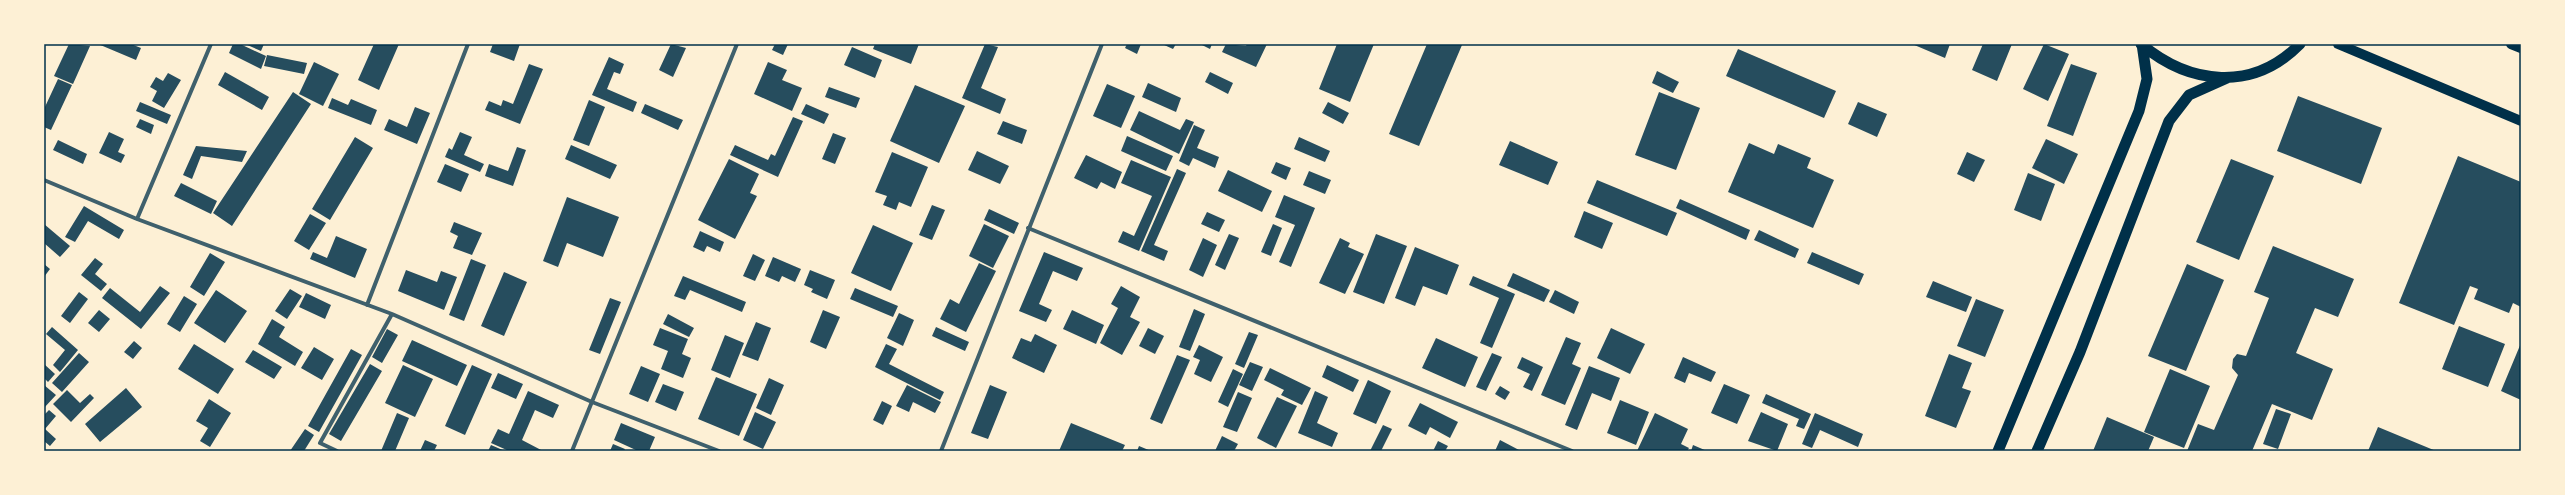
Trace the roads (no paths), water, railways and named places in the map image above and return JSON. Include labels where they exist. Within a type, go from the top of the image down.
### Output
[{"type":"highway","points":[[2141,44],[2166,64],[2196,75],[2227,78]]},
{"type":"highway","points":[[1998,451],[2139,111],[2148,79],[2141,44]]},
{"type":"highway","points":[[2037,451],[2080,352],[2169,122],[2189,94],[2227,78],[2259,71],[2288,56],[2300,44]]},
{"type":"main road","points":[[2338,44],[2521,121]]},
{"type":"main road","points":[[2511,44],[2521,48]]},
{"type":"street","points":[[137,219],[211,44]]},
{"type":"street","points":[[366,305],[468,44]]},
{"type":"street","points":[[572,451],[737,44]]},
{"type":"street","points":[[941,451],[1102,44]]},
{"type":"street","points":[[44,180],[137,219],[392,314],[592,402],[719,451]]},
{"type":"street","points":[[1028,228],[1572,451]]},
{"type":"street","points":[[337,451],[320,443],[392,314]]}]
